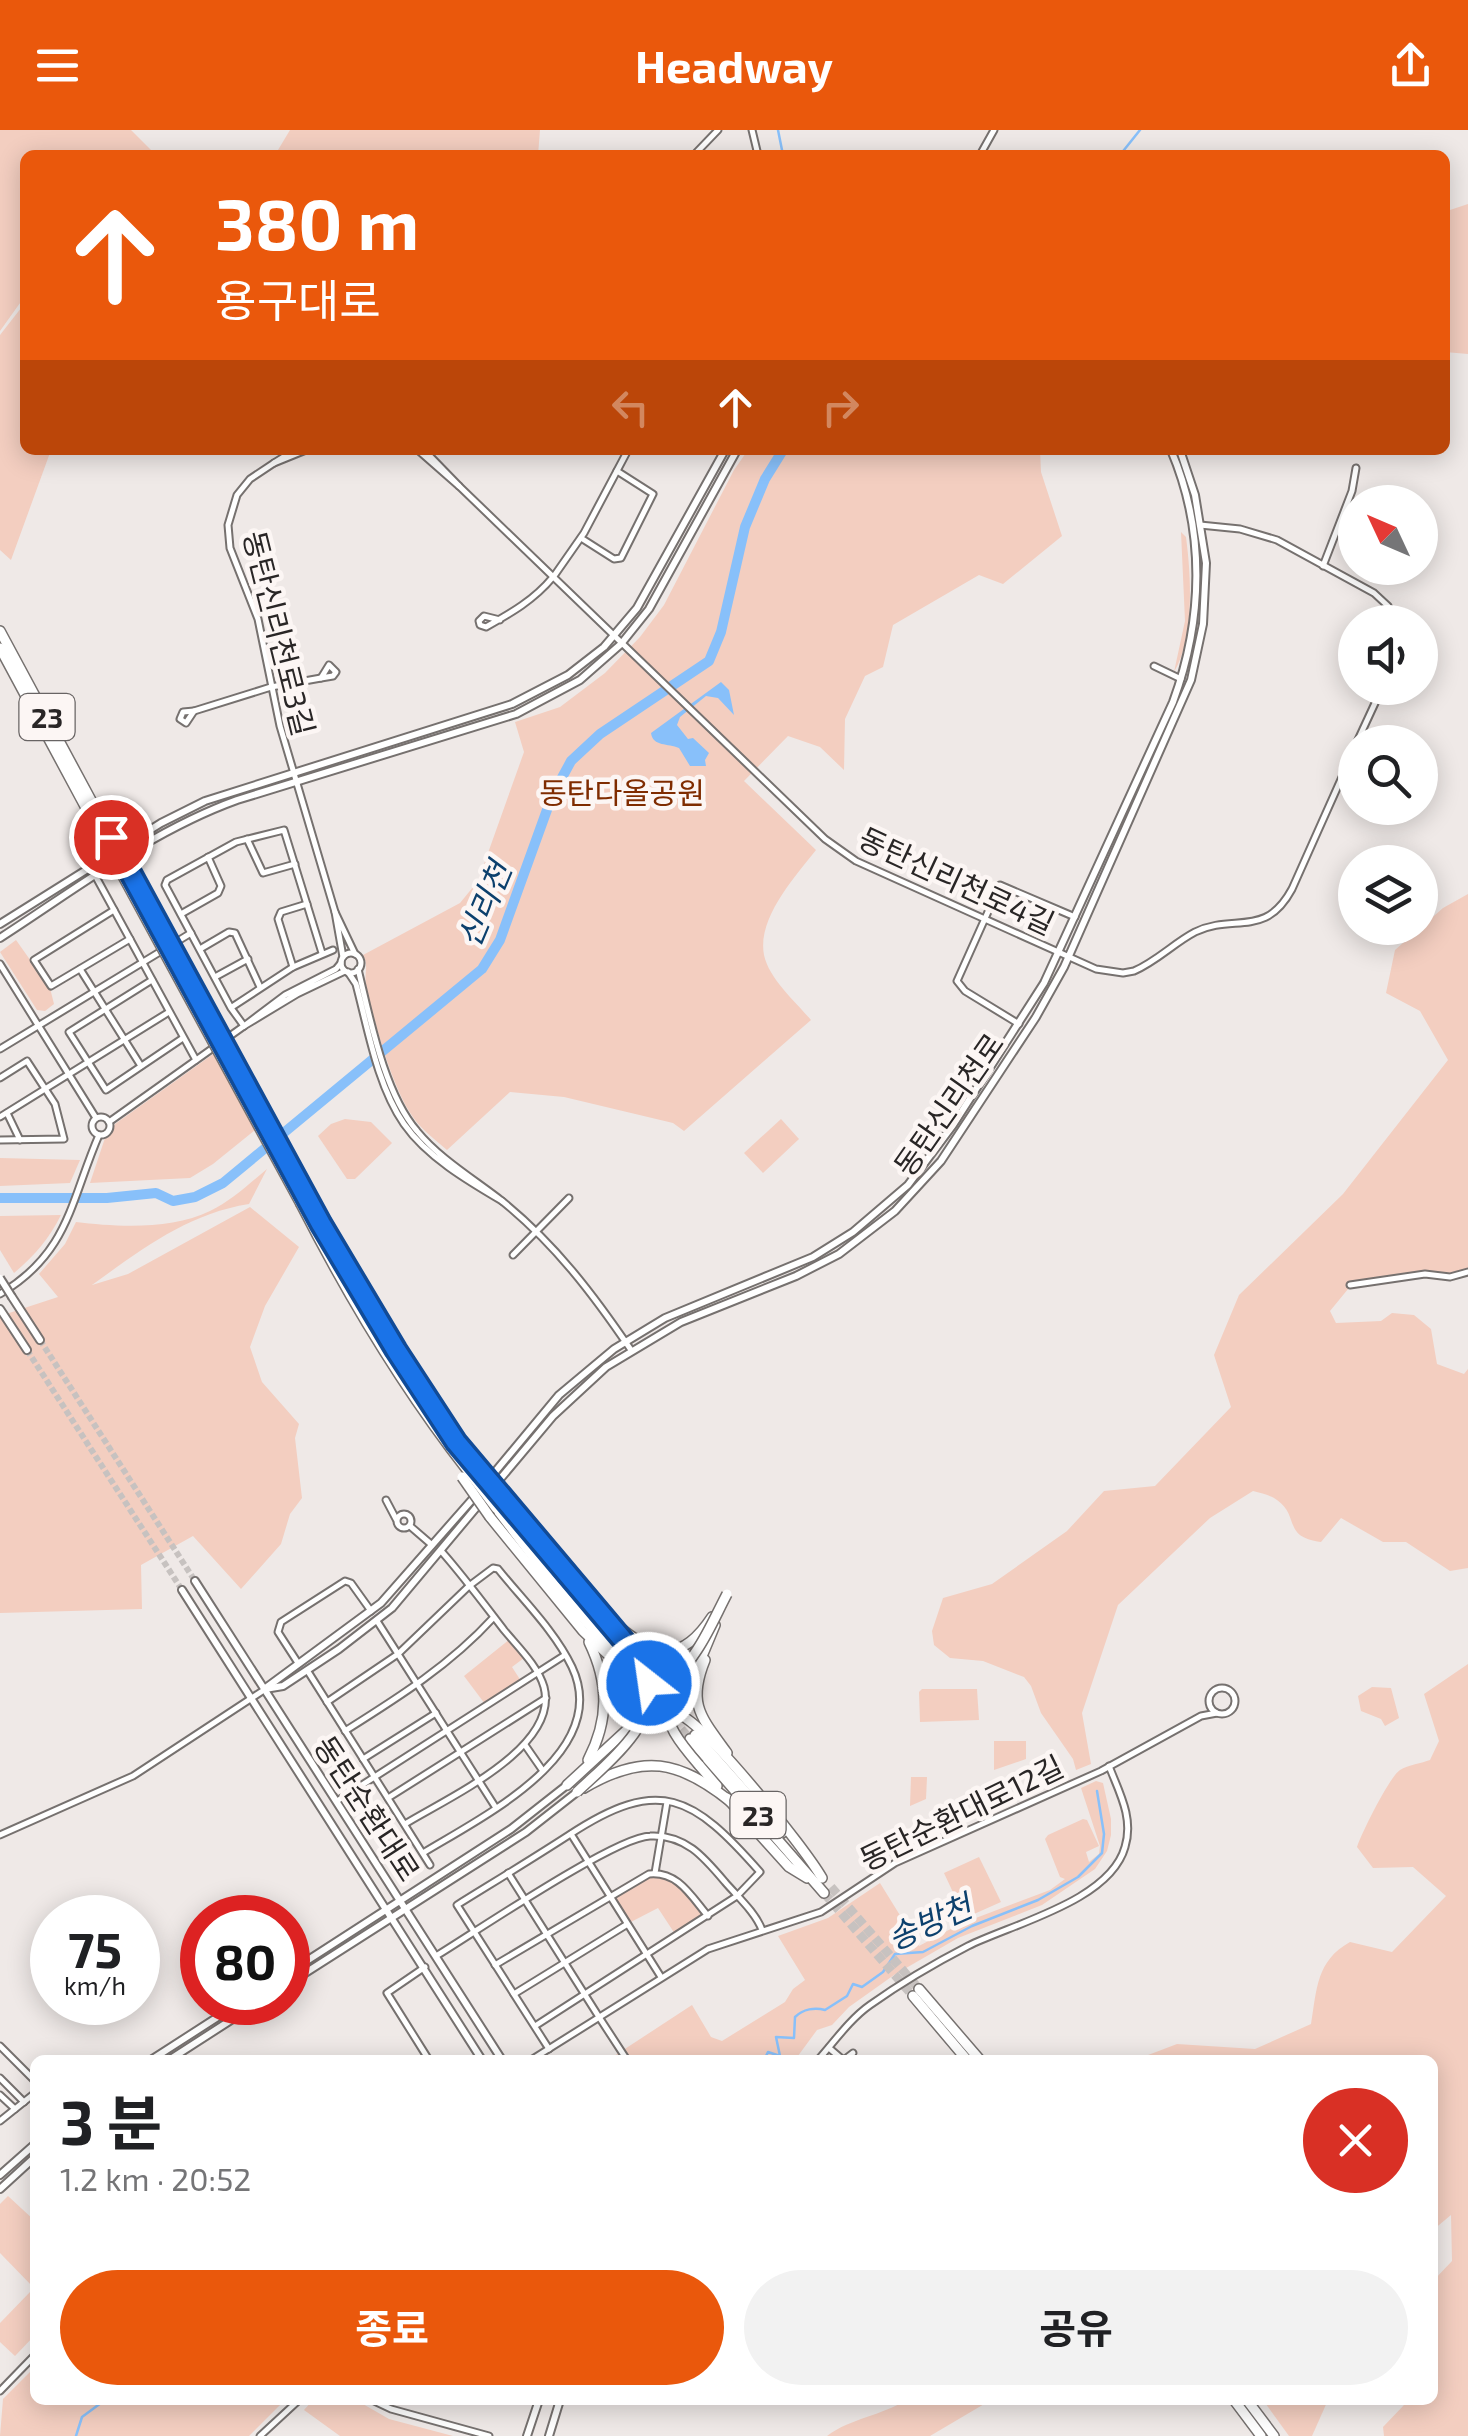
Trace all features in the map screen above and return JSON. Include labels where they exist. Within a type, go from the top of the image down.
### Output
[{"type":"highway","name":"23","points":[[0,631],[304,1203],[453,1444]]},
{"type":"highway","name":"23","points":[[0,648],[90,806]]},
{"type":"highway","points":[[453,1444],[553,1583],[623,1658]]},
{"type":"highway","points":[[453,1444],[582,1632],[600,1670],[605,1705],[595,1747],[567,1786]]},
{"type":"highway","points":[[498,1507],[617,1632],[649,1683],[650,1702],[636,1730],[577,1792]]},
{"type":"highway","points":[[593,1605],[640,1644],[669,1650],[694,1638],[727,1594]]},
{"type":"highway","points":[[582,1632],[632,1680],[648,1688],[672,1686],[700,1661],[727,1594]]},
{"type":"highway","points":[[727,1594],[698,1648],[674,1680],[667,1704],[674,1735],[788,1867],[818,1880]]},
{"type":"highway","points":[[727,1594],[694,1695],[709,1728],[765,1803]]},
{"type":"highway","points":[[567,1786],[634,1721],[650,1712],[678,1714],[698,1727],[810,1856],[818,1880]]},
{"type":"highway","name":"23","points":[[693,1737],[827,1890]]},
{"type":"highway","points":[[577,1792],[622,1769],[663,1765],[693,1775],[731,1802]]},
{"type":"highway","points":[[964,2055],[916,1992],[975,2055]]},
{"type":"highway","points":[[1238,2405],[1262,2436]]},
{"type":"highway","points":[[1251,2405],[1274,2436]]},
{"type":"main road","points":[[0,924],[178,813],[292,771],[526,698],[578,668],[614,636],[648,591],[721,455]]},
{"type":"main road","points":[[0,938],[198,815],[516,714],[569,687],[621,644],[655,600],[734,455]]},
{"type":"main road","name":"동탄신리천로","points":[[264,1689],[371,1612],[434,1546],[547,1408],[584,1372],[626,1341],[694,1305],[813,1256],[853,1232],[883,1208],[933,1155],[1019,1024],[1060,952],[1182,679],[1194,631],[1196,592],[1192,526],[1186,493],[1172,455]]},
{"type":"main road","name":"동탄신리천로","points":[[264,1689],[283,1686],[377,1621],[442,1552],[553,1416],[595,1376],[681,1322],[812,1268],[860,1240],[928,1178],[1036,1017],[1069,957],[1191,680],[1205,608],[1202,525],[1181,455]]},
{"type":"main road","points":[[0,1278],[40,1340]]},
{"type":"main road","points":[[0,1308],[27,1350]]},
{"type":"main road","points":[[434,1546],[442,1552]]},
{"type":"main road","name":"동탄순환대로","points":[[195,1581],[499,2055]]},
{"type":"main road","name":"동탄순환대로","points":[[182,1590],[481,2055]]},
{"type":"main road","points":[[403,1904],[512,1830],[567,1786]]},
{"type":"main road","points":[[310,1960],[526,1832],[577,1792]]},
{"type":"main road","points":[[310,1968],[390,1912]]},
{"type":"main road","points":[[409,1942],[416,1935],[424,1936]]},
{"type":"main road","points":[[158,2055],[205,2025]]},
{"type":"main road","points":[[178,2055],[224,2025]]},
{"type":"main road","points":[[492,2055],[497,2052]]},
{"type":"main road","points":[[0,2175],[30,2148]]},
{"type":"main road","points":[[0,2189],[30,2162]]},
{"type":"main road","points":[[528,2436],[538,2405]]},
{"type":"main road","points":[[532,2422],[543,2434],[550,2433],[558,2405]]},
{"type":"street","points":[[699,150],[718,130]]},
{"type":"street","name":"동탄신리천로3길","points":[[288,455],[250,479],[237,496],[228,536],[258,619],[292,771],[335,912]]},
{"type":"street","name":"동탄신리천로3길","points":[[274,464],[295,455]]},
{"type":"street","points":[[426,455],[614,636]]},
{"type":"street","points":[[500,620],[528,602],[553,577],[582,538],[625,455]]},
{"type":"street","points":[[1323,566],[1352,491],[1356,468]]},
{"type":"street","points":[[582,538],[617,560],[629,542],[653,494],[617,470]]},
{"type":"street","points":[[1192,526],[1261,534],[1374,592],[1387,605]]},
{"type":"street","name":"동탄신리천로4길","points":[[614,636],[838,849],[1108,972],[1134,971],[1203,929],[1247,924],[1277,910],[1292,889],[1338,786]]},
{"type":"street","points":[[1154,666],[1182,679]]},
{"type":"street","points":[[194,712],[271,687],[320,678]]},
{"type":"street","points":[[244,1026],[180,914],[167,880],[208,856],[287,827],[294,864],[322,954]]},
{"type":"street","points":[[247,839],[258,869],[264,873],[294,864]]},
{"type":"street","points":[[180,914],[218,893],[221,886],[208,856]]},
{"type":"street","points":[[96,876],[196,1060]]},
{"type":"street","points":[[1003,878],[958,982],[965,991],[1019,1024]]},
{"type":"street","points":[[1000,885],[1076,918]]},
{"type":"street","points":[[293,968],[278,918],[281,912],[307,904]]},
{"type":"street","points":[[114,910],[34,960],[51,986],[130,939]]},
{"type":"street","points":[[335,912],[360,962],[362,996],[386,1077],[402,1112],[419,1134],[538,1232],[581,1277],[632,1350]]},
{"type":"street","points":[[335,912],[342,960],[362,996]]},
{"type":"street","points":[[0,1049],[191,932]]},
{"type":"street","points":[[200,950],[229,932],[235,933],[260,987]]},
{"type":"street","points":[[231,1008],[293,968],[333,950]]},
{"type":"street","points":[[244,1026],[270,1004],[336,969],[342,960],[355,954]]},
{"type":"street","points":[[214,977],[248,959]]},
{"type":"street","points":[[0,964],[96,1118]]},
{"type":"street","points":[[80,968],[141,1066]]},
{"type":"street","points":[[109,1122],[244,1026],[297,994],[358,969]]},
{"type":"street","points":[[152,980],[69,1032],[106,1090],[183,1038]]},
{"type":"street","points":[[0,1118],[169,1012]]},
{"type":"street","points":[[0,1078],[27,1061],[55,1104],[64,1140],[0,1140]]},
{"type":"street","points":[[7,1113],[20,1140]]},
{"type":"street","points":[[96,1118],[109,1122]]},
{"type":"street","points":[[96,1118],[92,1128],[100,1135]]},
{"type":"street","points":[[0,1294],[38,1266],[60,1239],[100,1135],[109,1130],[109,1122]]},
{"type":"street","points":[[513,1254],[569,1198]]},
{"type":"street","points":[[1350,1285],[1468,1272]]},
{"type":"street","points":[[386,1500],[401,1528],[410,1526]]},
{"type":"street","points":[[392,1509],[410,1517],[410,1526]]},
{"type":"street","points":[[397,1522],[402,1514]]},
{"type":"street","points":[[410,1526],[434,1546]]},
{"type":"street","points":[[405,1824],[478,1780],[524,1745],[538,1727],[546,1698],[538,1672],[442,1552]]},
{"type":"street","points":[[326,1702],[398,1654],[493,1568],[498,1569],[565,1655],[576,1676],[576,1721],[561,1753],[496,1808],[423,1853]]},
{"type":"street","points":[[298,1663],[278,1632],[281,1622],[345,1581],[371,1612]]},
{"type":"street","points":[[346,1731],[418,1685],[468,1645],[494,1617]]},
{"type":"street","points":[[377,1621],[496,1808]]},
{"type":"street","points":[[336,1801],[565,1655]]},
{"type":"street","points":[[307,1670],[430,1865]]},
{"type":"street","points":[[1201,1716],[1210,1696],[1220,1688],[1233,1695],[1233,1708],[1226,1714],[1217,1714],[1209,1704],[1210,1696]]},
{"type":"street","points":[[0,1835],[133,1776],[264,1689]]},
{"type":"street","points":[[388,1798],[546,1698]]},
{"type":"street","points":[[363,1759],[436,1714]]},
{"type":"street","name":"동탄순환대로12길","points":[[539,2055],[708,1949],[821,1912],[895,1863],[1110,1766],[1201,1716],[1217,1714]]},
{"type":"street","points":[[524,1745],[542,1771]]},
{"type":"street","points":[[823,2055],[872,2004],[966,1948],[1055,1911],[1112,1869],[1126,1844],[1128,1828],[1126,1810],[1110,1766]]},
{"type":"street","points":[[534,2026],[708,1916],[737,1896],[760,1872],[714,1823],[667,1801],[652,1799],[623,1804],[593,1818],[457,1905],[474,1933],[514,1994],[534,2026],[549,2049]]},
{"type":"street","points":[[655,1872],[667,1801]]},
{"type":"street","points":[[571,1834],[662,1976]]},
{"type":"street","points":[[436,1956],[632,1839],[661,1836],[693,1847],[762,1930]]},
{"type":"street","points":[[495,1965],[655,1872],[675,1878],[708,1916]]},
{"type":"street","points":[[508,1873],[624,2055]]},
{"type":"street","points":[[514,1994],[628,1924]]},
{"type":"street","points":[[425,1967],[388,1993],[426,2055]]},
{"type":"street","points":[[0,2046],[30,2076]]},
{"type":"street","points":[[829,2048],[838,2055]]},
{"type":"street","points":[[0,2078],[24,2102]]},
{"type":"street","points":[[0,2095],[15,2109]]},
{"type":"street","points":[[0,2121],[30,2097]]},
{"type":"street","points":[[1,2388],[30,2360]]},
{"type":"street","points":[[260,2436],[294,2405]]},
{"type":"street","points":[[383,2405],[489,2436]]},
{"type":"green space","points":[[0,130],[131,130],[151,150],[20,150],[20,303],[0,331]]},
{"type":"green space","points":[[290,130],[540,130],[538,150],[278,150]]},
{"type":"green space","points":[[1468,204],[1468,354],[1450,352],[1450,210]]},
{"type":"green space","points":[[20,309],[20,455],[49,455],[11,560],[0,550],[0,335]]},
{"type":"green space","name":"동탄다올공원","points":[[744,455],[1040,455],[1041,472],[1062,536],[1003,584],[979,575],[893,625],[883,667],[865,676],[845,719],[844,770],[820,747],[788,736],[744,781],[816,850],[788,885],[772,913],[763,941],[771,973],[811,1020],[684,1131],[673,1123],[564,1097],[510,1092],[447,1150],[417,1122],[396,1084],[373,1015],[363,955],[460,903],[478,881],[524,752],[515,722],[560,707],[605,673],[640,637],[664,605]]},
{"type":"green space","points":[[1181,532],[1186,537],[1190,606],[1185,642],[1174,672],[1185,621]]},
{"type":"green space","points":[[1468,894],[1468,1270],[1353,1283],[1330,1311],[1336,1323],[1381,1321],[1392,1313],[1414,1315],[1431,1329],[1437,1364],[1464,1374],[1468,1369],[1468,1568],[1450,1571],[1406,1542],[1383,1542],[1341,1518],[1321,1542],[1309,1539],[1296,1531],[1277,1500],[1253,1491],[1210,1518],[1118,1605],[1082,1713],[1091,1764],[1076,1770],[1024,1677],[983,1661],[950,1658],[934,1645],[932,1631],[943,1598],[992,1584],[1067,1531],[1104,1491],[1155,1486],[1231,1407],[1214,1355],[1239,1295],[1343,1194],[1448,1060],[1420,1011],[1386,993],[1395,950],[1401,945],[1438,945],[1438,912]]},
{"type":"green space","points":[[16,940],[50,988],[54,1004],[45,1011],[37,1010],[0,952]]},
{"type":"green space","points":[[216,1052],[260,1126],[190,1178],[90,1183],[106,1135],[115,1124]]},
{"type":"green space","points":[[345,1119],[371,1122],[392,1143],[355,1179],[347,1179],[318,1136],[331,1124]]},
{"type":"green space","points":[[781,1119],[799,1139],[763,1173],[744,1153]]},
{"type":"green space","points":[[0,1158],[80,1160],[70,1183],[0,1186]]},
{"type":"green space","points":[[267,1169],[249,1204],[185,1225],[92,1285],[128,1274],[250,1207],[299,1247],[265,1306],[250,1347],[262,1382],[299,1424],[295,1438],[302,1498],[290,1514],[281,1544],[241,1589],[193,1536],[141,1565],[142,1609],[0,1613],[0,1316],[58,1297],[39,1274],[65,1244],[76,1222],[144,1226],[195,1217],[240,1192]]},
{"type":"green space","points":[[61,1215],[41,1246],[14,1273],[0,1250],[0,1216]]},
{"type":"green space","points":[[510,1639],[524,1658],[512,1667],[521,1681],[485,1704],[464,1676]]},
{"type":"green space","points":[[1468,1664],[1468,2436],[1384,2436],[1383,2427],[1404,2405],[1438,2405],[1438,2276],[1452,2261],[1451,2215],[1438,2226],[1438,2055],[1148,2055],[1177,2044],[1255,2049],[1311,2024],[1320,1977],[1330,1958],[1350,1942],[1392,1952],[1446,1896],[1413,1867],[1373,1868],[1357,1847],[1395,1774],[1430,1760],[1439,1741],[1424,1694]]},
{"type":"green space","points":[[1372,1687],[1391,1688],[1399,1718],[1385,1726],[1381,1719],[1361,1711],[1358,1696]]},
{"type":"green space","points":[[922,1689],[977,1689],[979,1720],[920,1722]]},
{"type":"green space","points":[[994,1741],[1026,1741],[1026,1759],[994,1770]]},
{"type":"green space","points":[[911,1777],[927,1777],[926,1799],[910,1806]]},
{"type":"green space","points":[[1096,1781],[1103,1783],[1111,1819],[1107,1851],[1095,1869],[1042,1905],[958,1938],[894,1975],[849,2007],[832,2025],[817,2030],[799,2055],[616,2055],[692,2005],[711,2037],[722,2041],[785,2002],[805,1980],[778,1936],[828,1918],[880,1883],[919,1946],[960,1924],[1050,1890],[1065,1879],[1060,1877],[1045,1839],[1048,1835],[1087,1820],[1099,1846],[1086,1852],[1089,1862],[1099,1854],[1100,1846],[1081,1788]]},
{"type":"green space","points":[[979,1857],[1001,1902],[965,1918],[944,1873]]},
{"type":"green space","points":[[655,1873],[675,1878],[708,1916],[677,1937],[658,1908],[627,1924],[609,1895]]},
{"type":"green space","points":[[8,2196],[30,2216],[30,2284],[0,2253],[0,2204]]},
{"type":"green space","points":[[30,2292],[30,2340],[15,2356],[0,2342],[0,2323]]},
{"type":"green space","points":[[30,2372],[30,2405],[280,2405],[249,2436],[0,2436],[3,2399]]},
{"type":"green space","points":[[308,2405],[365,2405],[389,2419],[453,2436],[340,2436],[304,2410]]},
{"type":"green space","points":[[896,2405],[983,2405],[930,2436],[827,2436]]},
{"type":"green space","points":[[1267,2405],[1326,2405],[1312,2436],[1289,2436]]},
{"type":"water","points":[[721,682],[729,690],[734,715],[718,698],[706,696],[680,717],[677,725],[688,739],[693,738],[709,753],[706,766],[690,766],[679,748],[658,743],[651,733]]},
{"type":"waterway","name":"신리천","points":[[778,130],[782,150]]},
{"type":"waterway","points":[[1124,150],[1140,130]]},
{"type":"waterway","name":"신리천","points":[[0,1198],[107,1198],[156,1193],[173,1201],[195,1197],[223,1183],[482,969],[500,940],[552,796],[571,761],[600,734],[709,661],[721,632],[745,527],[780,455]]},
{"type":"waterway","name":"송방천","points":[[780,2055],[776,2037],[794,2038],[798,2014],[809,2009],[825,2010],[847,1996],[853,1984],[862,1987],[883,1972],[895,1954],[923,1952],[972,1926],[1038,1900],[1078,1877],[1102,1853],[1104,1834],[1097,1791]]},
{"type":"waterway","name":"송방천","points":[[766,2055],[777,2055]]},
{"type":"waterway","name":"송방천","points":[[76,2436],[82,2417],[98,2405]]},
{"type":"tunnel","points":[[40,1340],[195,1581]]},
{"type":"tunnel","points":[[27,1350],[182,1590]]},
{"type":"tunnel","points":[[625,1655],[671,1707]]},
{"type":"tunnel","points":[[645,1689],[690,1739]]},
{"type":"tunnel","points":[[831,1887],[919,1989]]},
{"type":"tunnel","points":[[824,1893],[913,1996]]},
{"type":"route","points":[[111,837],[321,1224],[396,1350],[456,1442],[634,1653],[649,1683]]}]
